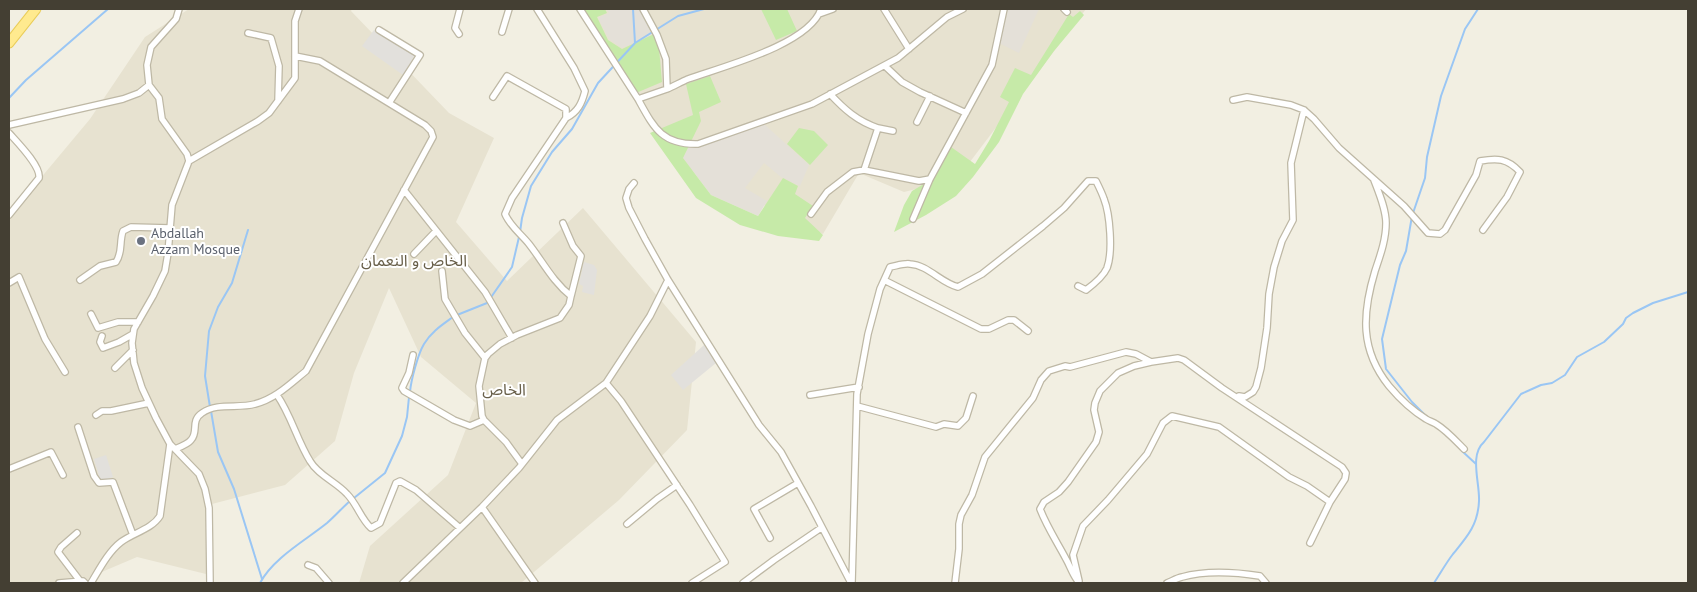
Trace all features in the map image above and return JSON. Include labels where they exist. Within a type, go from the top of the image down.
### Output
[{"type":"main road","points":[[9,42],[31,9]]},
{"type":"main road","points":[[9,42],[36,9]]},
{"type":"street","points":[[179,9],[176,19],[151,46],[147,65],[149,85],[159,98],[162,119],[185,150],[189,160]]},
{"type":"street","points":[[210,583],[209,508],[205,489],[199,474],[173,447],[149,403],[134,363],[133,334],[164,271],[168,253],[172,205],[189,160],[269,113],[295,78],[295,21],[299,9]]},
{"type":"street","points":[[459,34],[455,28],[460,9]]},
{"type":"street","points":[[502,32],[510,9]]},
{"type":"street","points":[[537,9],[586,91],[583,102],[574,114],[566,118],[512,198],[505,214],[560,287],[570,296]]},
{"type":"street","points":[[580,9],[650,121],[669,140],[685,145],[698,144],[812,104],[885,66],[948,17],[964,9]]},
{"type":"street","points":[[643,9],[657,35],[666,59],[667,89]]},
{"type":"street","points":[[638,99],[736,64],[784,43],[809,26],[820,11],[833,9]]},
{"type":"street","points":[[884,9],[909,49]]},
{"type":"street","points":[[913,219],[930,179],[992,64],[1004,9]]},
{"type":"street","points":[[379,30],[420,55],[389,103]]},
{"type":"street","points":[[248,32],[271,38],[279,66],[278,101]]},
{"type":"street","points":[[173,447],[191,441],[195,420],[204,412],[225,406],[254,404],[277,395],[306,371],[431,142],[433,134],[425,125],[320,61],[295,56]]},
{"type":"street","points":[[885,66],[902,82],[966,113]]},
{"type":"street","points":[[493,97],[507,76],[566,109],[566,118]]},
{"type":"street","points":[[9,125],[123,100],[139,93],[149,85]]},
{"type":"street","points":[[830,94],[845,111],[868,125],[893,131]]},
{"type":"street","points":[[917,122],[930,96]]},
{"type":"street","points":[[1233,100],[1247,97],[1291,105],[1304,110],[1339,148],[1404,206],[1428,232],[1440,234],[1445,230],[1476,175],[1480,161],[1496,158],[1513,165],[1520,172],[1507,197],[1483,230]]},
{"type":"street","points":[[1234,395],[1246,397],[1253,392],[1261,368],[1274,267],[1282,241],[1293,220],[1291,163],[1304,110]]},
{"type":"street","points":[[864,170],[878,128]]},
{"type":"street","points":[[9,134],[37,167],[40,174],[39,178],[9,215]]},
{"type":"street","points":[[811,214],[826,192],[853,172],[864,170],[919,182],[930,179]]},
{"type":"street","points":[[1373,178],[1381,197],[1386,223],[1383,245],[1366,309],[1365,332],[1370,349],[1375,363],[1390,387],[1412,409],[1426,419],[1438,424],[1464,450]]},
{"type":"street","points":[[851,583],[859,387],[868,334],[880,289],[890,267],[910,264],[927,270],[948,284],[958,287],[982,274],[1043,226],[1064,208],[1088,181],[1096,181],[1105,200],[1110,232],[1110,251],[1106,268],[1098,281],[1086,290],[1078,286]]},
{"type":"street","points":[[634,183],[629,189],[626,198],[629,208],[668,280],[759,425],[781,452],[851,583]]},
{"type":"street","points":[[404,190],[485,292],[512,338]]},
{"type":"street","points":[[522,464],[506,442],[484,420],[480,409],[479,386],[484,358],[488,354],[500,344],[512,338],[560,318],[569,305],[581,256],[573,246],[563,223]]},
{"type":"street","points":[[80,280],[100,266],[116,262],[121,251],[123,230],[130,227],[170,228]]},
{"type":"street","points":[[414,254],[436,231]]},
{"type":"street","points":[[442,271],[445,299],[465,333],[484,358]]},
{"type":"street","points":[[9,283],[19,277],[45,340],[65,372]]},
{"type":"street","points":[[403,583],[482,507],[522,464],[556,420],[606,383],[650,316],[668,280]]},
{"type":"street","points":[[884,280],[981,329],[989,329],[1008,320],[1014,320],[1028,331]]},
{"type":"street","points":[[91,314],[98,328],[118,322],[138,322]]},
{"type":"street","points":[[102,336],[100,342],[103,348],[133,334]]},
{"type":"street","points":[[115,368],[133,350]]},
{"type":"street","points":[[955,583],[961,515],[972,495],[985,457],[1032,398],[1041,380],[1049,371],[1126,352],[1136,354],[1151,362]]},
{"type":"street","points":[[413,355],[409,373],[402,388],[404,391],[454,420],[470,426],[484,420]]},
{"type":"street","points":[[1080,582],[1072,572],[1040,509],[1044,502],[1059,492],[1068,482],[1096,442],[1099,432],[1094,410],[1100,391],[1118,373],[1134,366],[1151,362],[1178,358],[1184,360],[1342,467],[1346,473],[1345,479],[1330,502],[1310,543]]},
{"type":"street","points":[[606,383],[621,401],[677,485],[725,562],[692,583]]},
{"type":"street","points":[[810,395],[859,387]]},
{"type":"street","points":[[277,395],[311,463],[349,495],[371,528],[380,523],[396,483],[400,481],[416,490],[460,528]]},
{"type":"street","points":[[857,406],[936,427],[944,424],[958,426],[966,418],[971,406],[972,396]]},
{"type":"street","points":[[96,414],[102,411],[111,411],[149,403]]},
{"type":"street","points":[[1080,582],[1074,555],[1084,526],[1147,454],[1163,423],[1172,416],[1219,428],[1289,477],[1307,486],[1330,502]]},
{"type":"street","points":[[78,427],[94,476],[99,483],[113,482],[133,535]]},
{"type":"street","points":[[91,583],[111,552],[120,543],[153,523],[160,516],[173,447]]},
{"type":"street","points":[[9,469],[51,452],[63,475]]},
{"type":"street","points":[[770,538],[754,509],[798,483]]},
{"type":"street","points":[[627,524],[677,485]]},
{"type":"street","points":[[482,507],[535,583]]},
{"type":"street","points":[[743,583],[821,528]]},
{"type":"street","points":[[77,533],[58,552],[82,582]]},
{"type":"street","points":[[308,565],[316,568],[329,583]]},
{"type":"street","points":[[1167,583],[1180,577],[1203,572],[1240,573],[1260,576],[1266,583]]},
{"type":"street","points":[[59,583],[82,582]]},
{"type":"shaded area","points":[[189,9],[352,9],[351,11],[449,113],[494,138],[456,222],[507,281],[583,208],[696,342],[687,430],[619,500],[521,583],[359,583],[370,546],[448,475],[476,403],[421,357],[389,288],[354,373],[335,441],[285,485],[212,504],[210,575],[137,557],[90,577],[86,583],[9,583],[9,216],[90,119],[145,37]]},
{"type":"shaded area","points":[[588,9],[1086,9],[957,179],[904,192],[859,173],[823,234],[679,164],[623,65]]},
{"type":"shaded area","points":[[607,9],[640,9],[654,34],[622,48],[609,39],[598,18],[609,13]]},
{"type":"shaded area","points":[[1007,9],[1039,9],[1019,53],[999,43]]},
{"type":"shaded area","points":[[374,30],[415,55],[403,75],[362,46]]},
{"type":"shaded area","points":[[763,123],[809,165],[800,186],[781,177],[764,163],[745,188],[767,201],[758,216],[711,195],[683,158],[689,146]]},
{"type":"shaded area","points":[[584,262],[594,265],[597,270],[594,295],[582,292],[583,286],[579,284]]},
{"type":"shaded area","points":[[704,345],[716,363],[683,390],[671,375]]},
{"type":"shaded area","points":[[106,455],[113,477],[102,481],[94,459]]},
{"type":"green space","points":[[582,9],[605,9],[607,13],[597,17],[608,40],[622,49],[654,34],[659,48],[662,82],[636,93],[609,48]]},
{"type":"green space","points":[[761,9],[787,9],[797,31],[776,40]]},
{"type":"green space","points":[[1080,11],[1084,15],[1054,51],[1023,94],[999,142],[973,177],[956,196],[894,232],[904,205],[912,191],[934,178],[951,147],[975,164],[1009,102],[1000,97],[1015,68],[1031,75],[1069,14],[1073,17]]},
{"type":"green space","points":[[710,76],[721,102],[699,112],[701,121],[683,158],[711,195],[758,216],[783,178],[798,186],[795,194],[813,206],[805,218],[823,235],[819,241],[778,236],[740,225],[696,198],[650,133],[693,115],[686,84]]},
{"type":"green space","points":[[799,128],[814,131],[828,145],[810,165],[787,144]]},
{"type":"waterway","points":[[9,98],[26,80],[108,9]]},
{"type":"waterway","points":[[633,9],[635,43]]},
{"type":"waterway","points":[[520,232],[531,186],[552,152],[572,129],[598,83],[635,43],[678,16],[704,9]]},
{"type":"waterway","points":[[1426,416],[1412,402],[1386,369],[1382,339],[1400,265],[1406,251],[1412,216],[1425,178],[1427,157],[1441,96],[1465,29],[1478,9]]},
{"type":"waterway","points":[[210,407],[205,376],[209,331],[218,307],[232,283],[248,230]]},
{"type":"waterway","points":[[457,315],[487,303],[512,267],[519,237]]},
{"type":"waterway","points":[[1434,583],[1474,524],[1479,501],[1476,470],[1477,454],[1521,394],[1541,385],[1552,383],[1565,375],[1577,357],[1604,342],[1633,313],[1653,303],[1688,292]]},
{"type":"waterway","points":[[410,392],[415,367],[424,344],[433,332],[453,317]]},
{"type":"waterway","points":[[354,498],[385,473],[402,436],[407,417],[409,397]]},
{"type":"waterway","points":[[211,411],[218,452],[234,489],[262,579]]},
{"type":"waterway","points":[[1446,435],[1457,445]]},
{"type":"waterway","points":[[1462,451],[1476,464]]},
{"type":"waterway","points":[[260,583],[273,565],[327,523],[350,501]]},
{"type":"place","name":"Abdallah Azzam Mosque","points":[[141,241]]},
{"type":"district","name":"الخاص و النعمان","points":[[414,260]]},
{"type":"district","name":"الخاص","points":[[504,389]]}]
